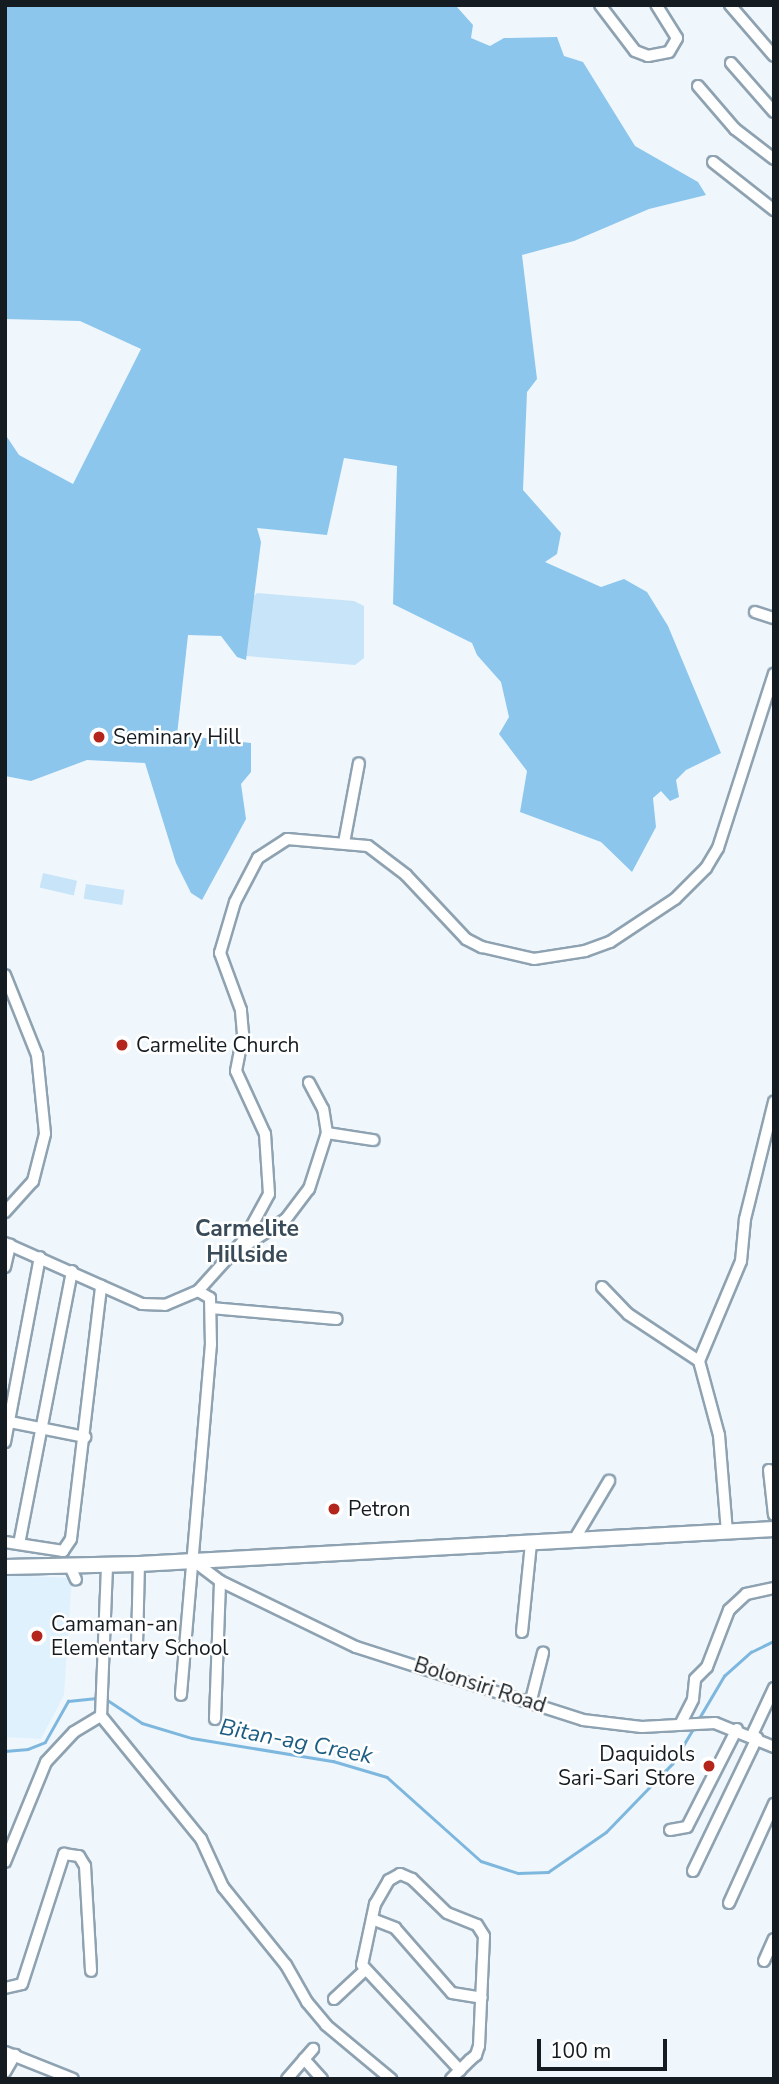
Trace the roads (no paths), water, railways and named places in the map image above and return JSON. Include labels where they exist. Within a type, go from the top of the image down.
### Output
[{"type":"main road","points":[[5,1567],[69,1563],[195,1564],[774,1529]]},
{"type":"street","points":[[600,5],[635,51],[648,56],[669,52],[677,38],[656,5]]},
{"type":"street","points":[[730,5],[774,56]]},
{"type":"street","points":[[731,63],[774,113]]},
{"type":"street","points":[[698,86],[735,129],[774,159]]},
{"type":"street","points":[[713,162],[774,210]]},
{"type":"street","points":[[755,612],[774,618]]},
{"type":"street","points":[[5,1267],[7,1244],[153,1306],[198,1291],[233,1253],[265,1206],[271,1180],[265,1134],[236,1071],[243,1022],[223,969],[222,943],[242,888],[267,849],[287,839],[368,846],[392,861],[450,924],[482,947],[505,956],[543,959],[571,956],[610,942],[675,900],[706,868],[718,848],[774,674]]},
{"type":"street","points":[[344,843],[359,763]]},
{"type":"street","points":[[5,975],[37,1055],[45,1134],[33,1181],[5,1212]]},
{"type":"street","points":[[233,1253],[294,1210],[309,1189],[327,1133],[323,1109],[309,1083]]},
{"type":"street","points":[[727,1532],[719,1435],[699,1361],[741,1261],[774,1102]]},
{"type":"street","points":[[327,1133],[373,1140]]},
{"type":"street","points":[[5,1442],[40,1257]]},
{"type":"street","points":[[19,1544],[72,1271]]},
{"type":"street","points":[[5,1542],[62,1550],[68,1546],[85,1437],[101,1286]]},
{"type":"street","points":[[602,1287],[628,1314],[699,1361]]},
{"type":"street","points":[[181,1695],[195,1564],[211,1308],[210,1298],[198,1291]]},
{"type":"street","points":[[211,1308],[337,1319]]},
{"type":"street","points":[[7,1422],[85,1437]]},
{"type":"street","points":[[769,1470],[774,1516]]},
{"type":"street","points":[[574,1540],[609,1481]]},
{"type":"street","points":[[774,1521],[774,1529]]},
{"type":"street","points":[[522,1632],[531,1543]]},
{"type":"street","points":[[69,1563],[74,1567],[76,1580]]},
{"type":"street","points":[[107,1564],[102,1711],[201,1839],[223,1887],[286,1965],[307,2003],[326,2025],[391,2079]]},
{"type":"street","points":[[136,1644],[139,1564]]},
{"type":"street","name":"Bolonsiri Road","points":[[195,1564],[220,1581],[327,1636],[606,1724],[683,1725],[704,1722],[737,1729],[774,1747]]},
{"type":"street","points":[[215,1719],[220,1581]]},
{"type":"street","points":[[683,1725],[692,1699],[695,1679],[707,1667],[729,1610],[746,1594],[774,1588]]},
{"type":"street","points":[[531,1700],[543,1653]]},
{"type":"street","points":[[693,1871],[755,1737],[774,1688]]},
{"type":"street","points":[[5,1862],[46,1762],[74,1732],[102,1711]]},
{"type":"street","points":[[670,1830],[687,1827],[737,1729]]},
{"type":"street","points":[[729,1903],[774,1804]]},
{"type":"street","points":[[5,1988],[22,1984],[65,1851],[79,1856],[85,1866],[91,1971]]},
{"type":"street","points":[[451,2079],[460,2070],[478,2052],[484,1941],[477,1926],[447,1913],[412,1879],[400,1874],[379,1896],[362,1959],[365,1970],[460,2070]]},
{"type":"street","points":[[372,1919],[394,1928],[452,1993],[482,1998]]},
{"type":"street","points":[[764,1961],[774,1939]]},
{"type":"street","points":[[334,1999],[365,1970]]},
{"type":"street","points":[[287,2079],[313,2049]]},
{"type":"street","points":[[5,2072],[10,2054],[70,2078]]},
{"type":"street","points":[[304,2059],[323,2079]]},
{"type":"waterway","name":"Bitan-ag Creek","points":[[698,1720],[724,1676],[751,1652],[774,1641]]},
{"type":"waterway","name":"Bitan-ag Creek","points":[[5,1751],[28,1749],[45,1742],[68,1701],[99,1698]]},
{"type":"waterway","name":"Bitan-ag Creek","points":[[106,1699],[142,1723],[192,1738],[333,1761],[387,1777],[481,1861],[518,1873],[548,1872],[606,1832],[672,1764],[693,1729]]},
{"type":"place","name":"Seminary Hill","points":[[99,737]]},
{"type":"place","name":"Carmelite Church","points":[[122,1045]]},
{"type":"place","name":"Petron","points":[[334,1509]]},
{"type":"place","name":"Camaman-an Elementary School","points":[[37,1636]]},
{"type":"place","name":"Daquidols Sari-Sari Store","points":[[709,1766]]},
{"type":"district","name":"Carmelite Hillside","points":[[247,1242]]}]
